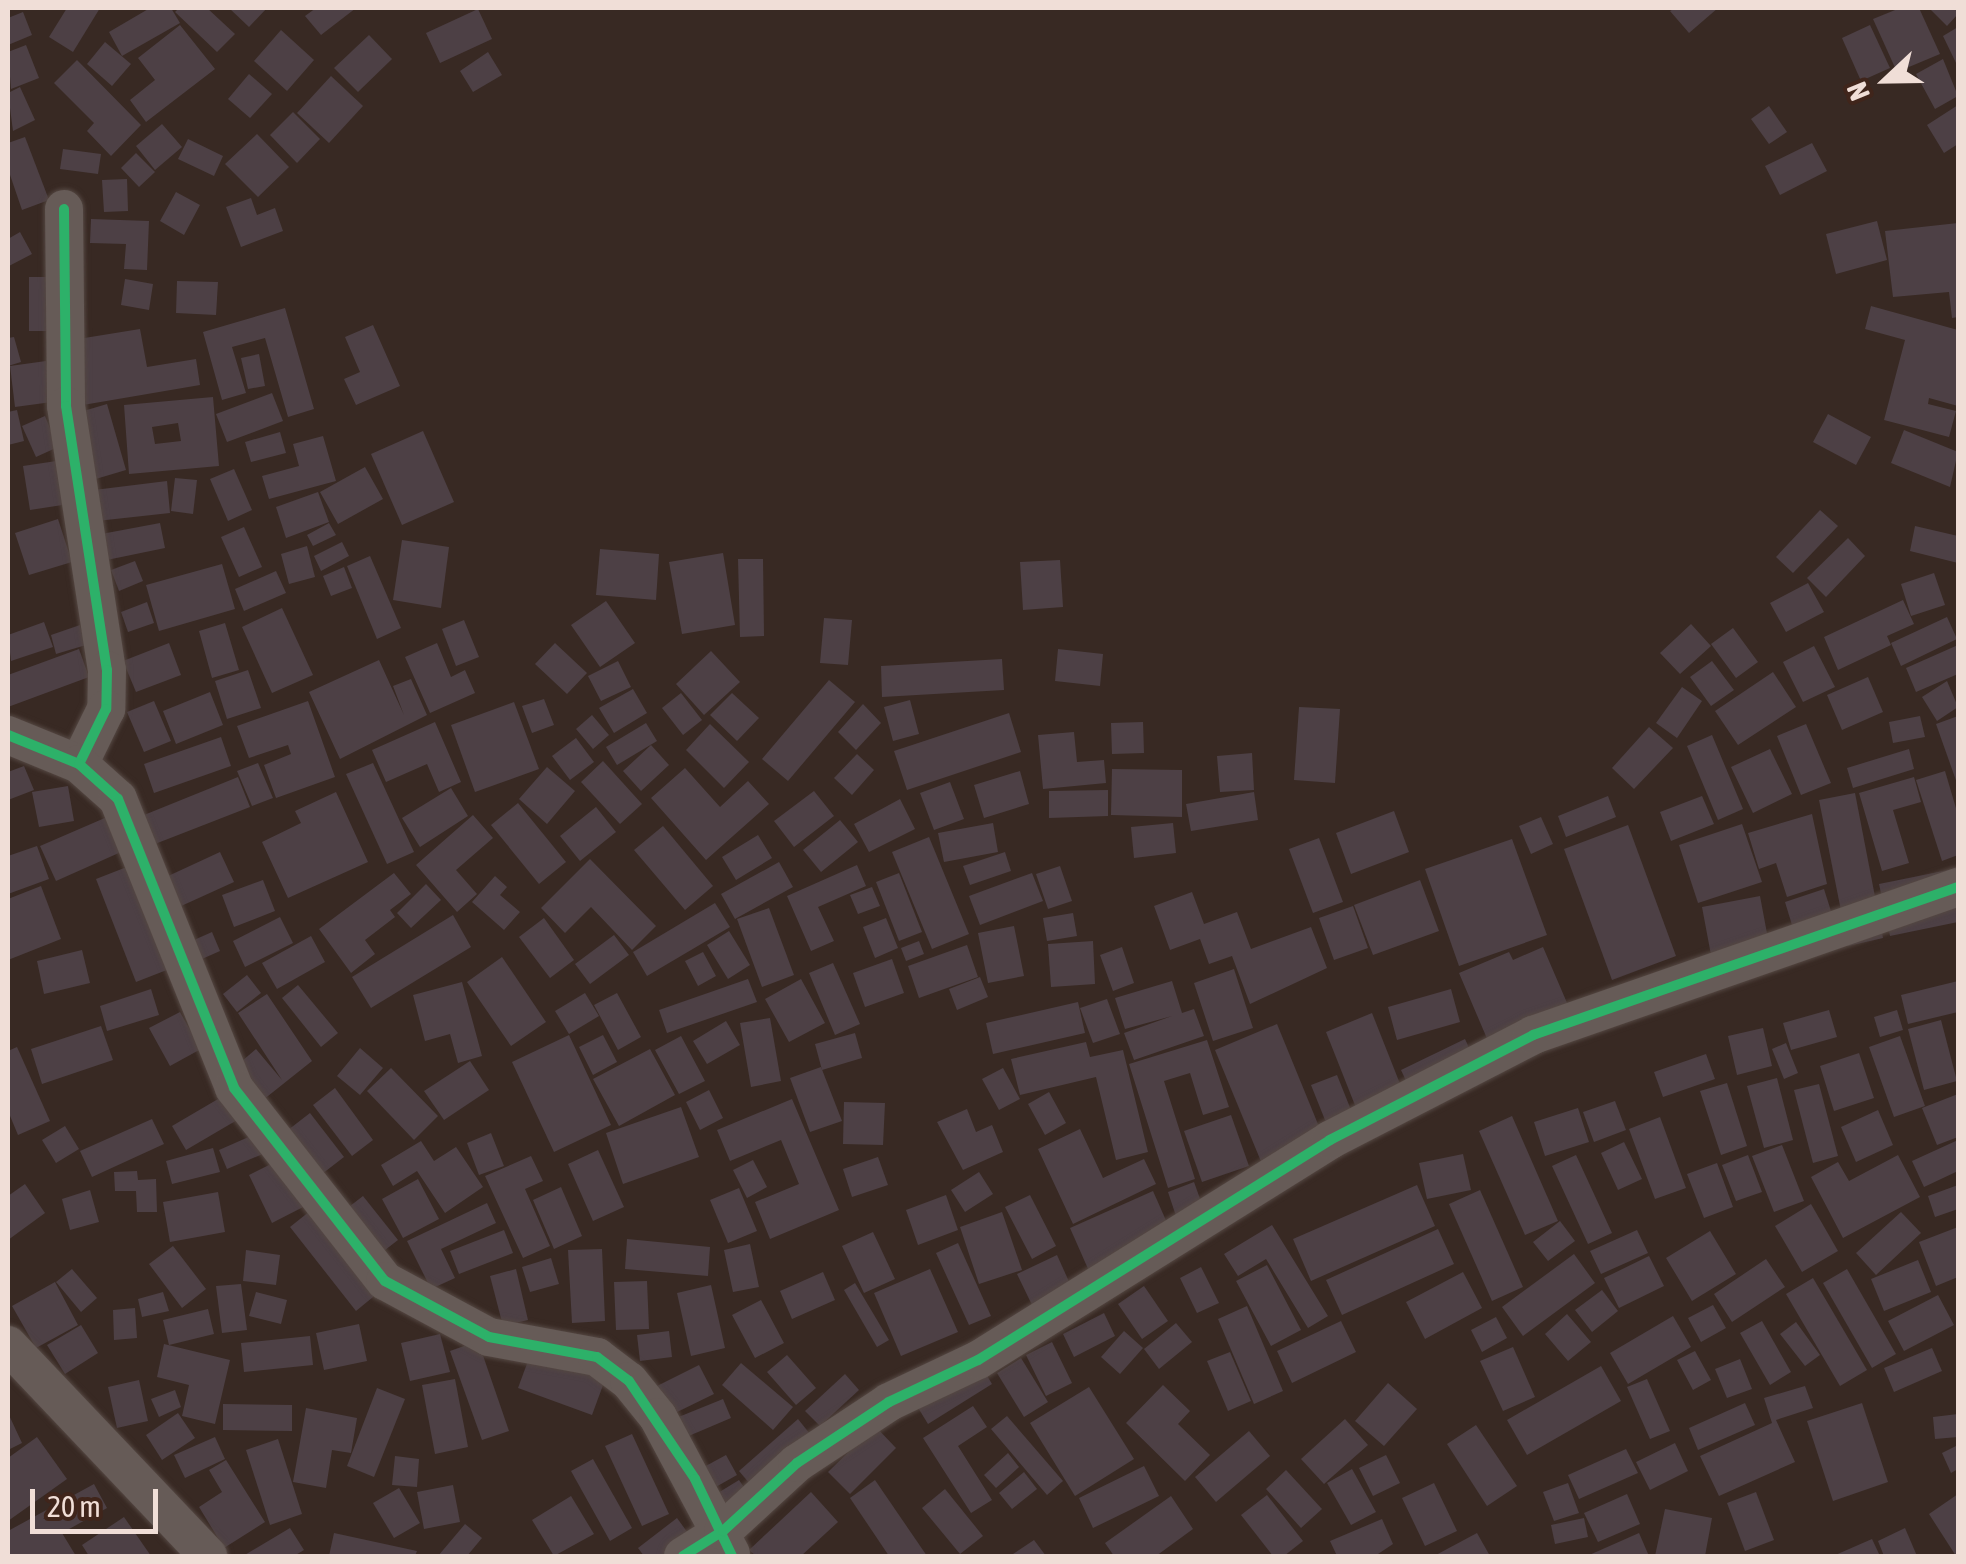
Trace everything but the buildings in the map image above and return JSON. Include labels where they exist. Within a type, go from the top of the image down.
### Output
[{"type":"street","points":[[64,210],[66,406],[107,670],[106,709],[79,764]]},
{"type":"street","points":[[8,735],[79,764],[118,800],[234,1088],[386,1281],[489,1338],[597,1357],[630,1381],[658,1417],[728,1544]]},
{"type":"street","points":[[683,1556],[728,1544],[797,1463],[874,1412],[978,1360],[1330,1140],[1533,1035],[1958,886]]},
{"type":"street","points":[[8,1345],[208,1556]]},
{"type":"cycle path","points":[[64,209],[66,406],[107,670],[106,709],[79,764]]},
{"type":"cycle path","points":[[8,735],[79,764],[118,799],[234,1088],[385,1281],[489,1337],[597,1357],[629,1381],[695,1479],[732,1556]]},
{"type":"cycle path","points":[[683,1556],[723,1531],[797,1463],[889,1402],[978,1360],[1330,1140],[1533,1035],[1958,887]]}]
